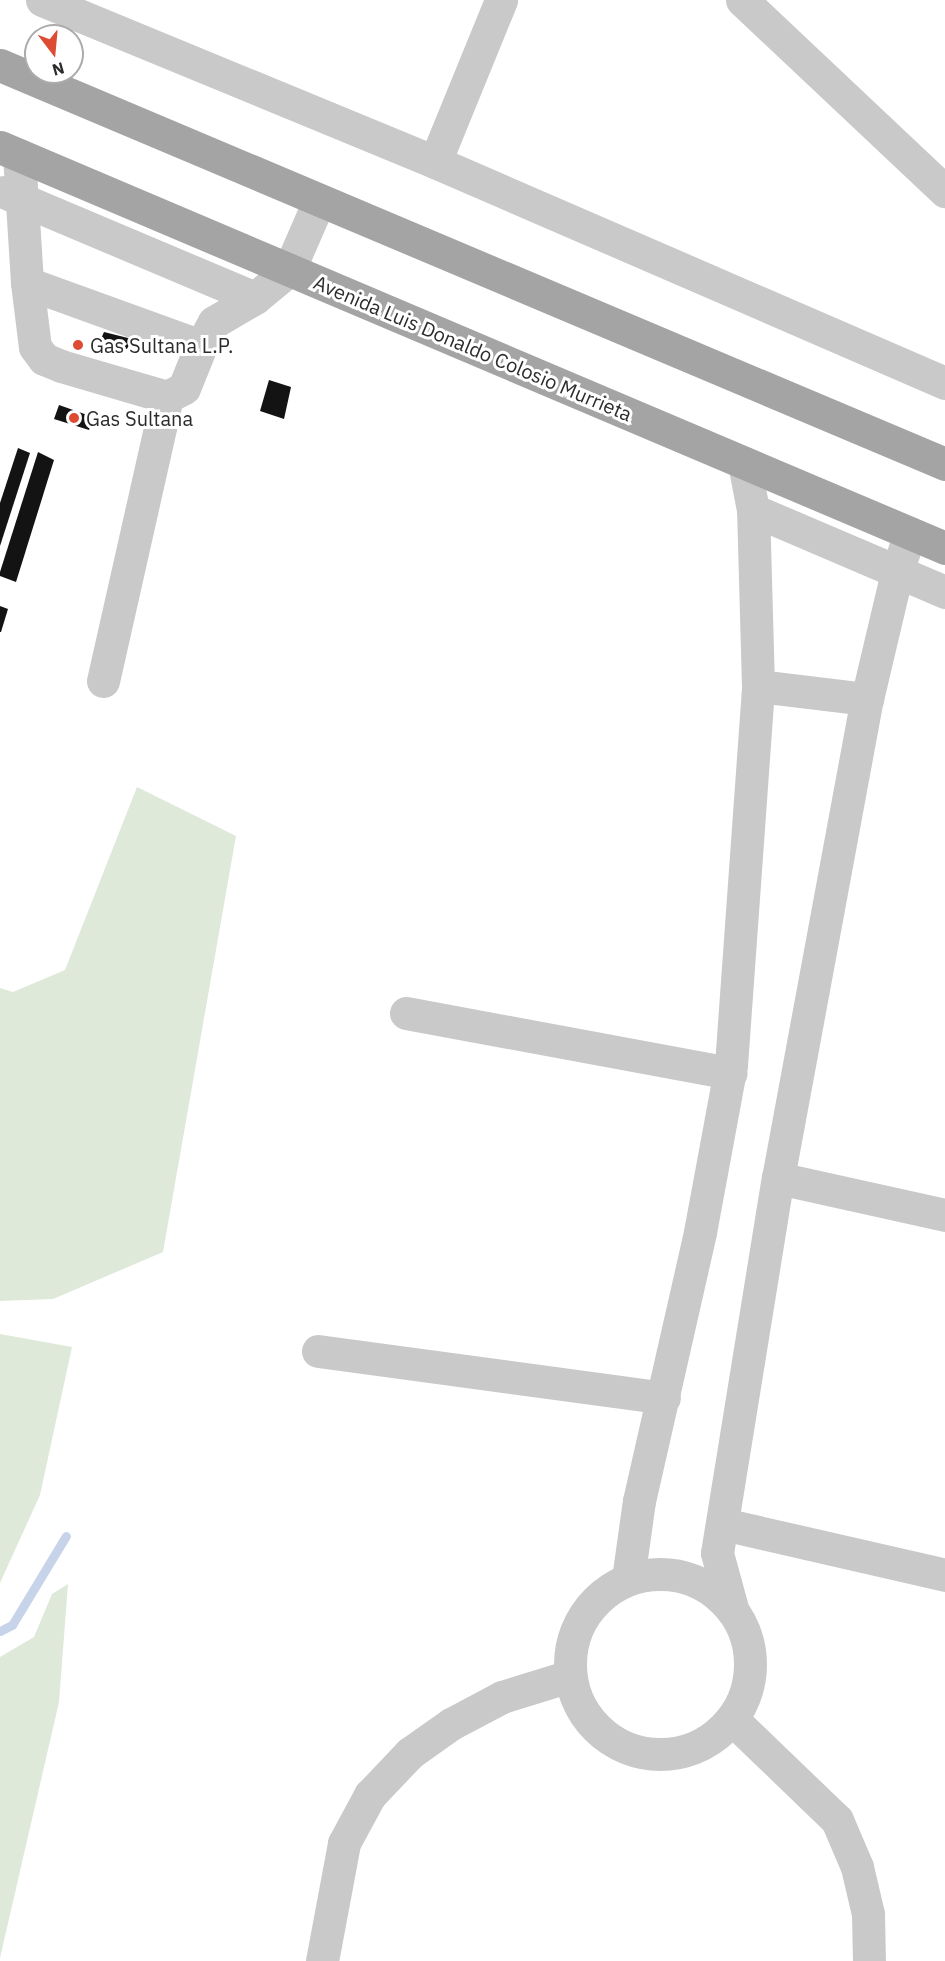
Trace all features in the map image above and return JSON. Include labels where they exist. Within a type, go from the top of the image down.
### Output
[{"type":"main road","points":[[0,65],[945,464]]},
{"type":"main road","name":"Avenida Luis Donaldo Colosio Murrieta","points":[[9,151],[945,548]]},
{"type":"street","points":[[42,0],[435,162],[945,383]]},
{"type":"street","points":[[435,162],[501,0]]},
{"type":"street","points":[[742,0],[945,191]]},
{"type":"street","points":[[9,151],[11,195],[27,283],[30,331],[44,359],[167,397],[184,388],[201,346],[214,322],[255,298],[289,270],[319,201]]},
{"type":"street","points":[[11,195],[255,298]]},
{"type":"street","points":[[27,283],[201,346]]},
{"type":"street","points":[[103,681],[167,397]]},
{"type":"street","points":[[628,1579],[639,1501],[664,1398],[730,1073],[758,686],[753,510],[744,463]]},
{"type":"street","points":[[753,510],[945,592]]},
{"type":"street","points":[[732,1608],[710,1588],[684,1576],[656,1573],[628,1579],[601,1594],[582,1618],[571,1646],[570,1676],[579,1706],[597,1730],[622,1746],[652,1754],[682,1752],[710,1740],[732,1719],[746,1692],[751,1663],[746,1633],[732,1608],[717,1553],[778,1178],[867,699],[897,572],[910,533]]},
{"type":"street","points":[[758,686],[867,699]]},
{"type":"street","points":[[406,1013],[730,1073]]},
{"type":"street","points":[[778,1178],[945,1215]]},
{"type":"street","points":[[318,1351],[664,1398]]},
{"type":"street","points":[[723,1524],[945,1575]]},
{"type":"street","points":[[322,1961],[344,1843],[370,1796],[410,1753],[451,1724],[502,1697],[570,1676]]},
{"type":"street","points":[[732,1719],[837,1820],[857,1868],[868,1914],[869,1961]]},
{"type":"green space","points":[[137,787],[236,836],[163,1252],[53,1299],[0,1301],[0,988],[13,992],[65,970]]},
{"type":"green space","points":[[0,1334],[72,1347],[40,1495],[0,1583]]},
{"type":"green space","points":[[68,1584],[59,1702],[0,1958],[0,1657],[34,1637],[52,1594]]},
{"type":"building","points":[[104,332],[132,339],[127,349],[100,341]]},
{"type":"building","points":[[269,380],[291,387],[284,419],[260,411]]},
{"type":"building","name":"Gas Sultana","points":[[59,405],[93,417],[89,430],[54,419]]},
{"type":"building","points":[[18,448],[30,453],[0,546],[0,503]]},
{"type":"building","points":[[38,452],[54,460],[16,582],[0,576],[0,572]]},
{"type":"building","points":[[0,606],[8,609],[1,632],[0,632]]},
{"type":"waterway","points":[[0,1631],[12,1625],[66,1536]]},
{"type":"place","name":"Gas Sultana L.P.","points":[[78,345]]},
{"type":"place","name":"Gas Sultana","points":[[74,418]]}]
